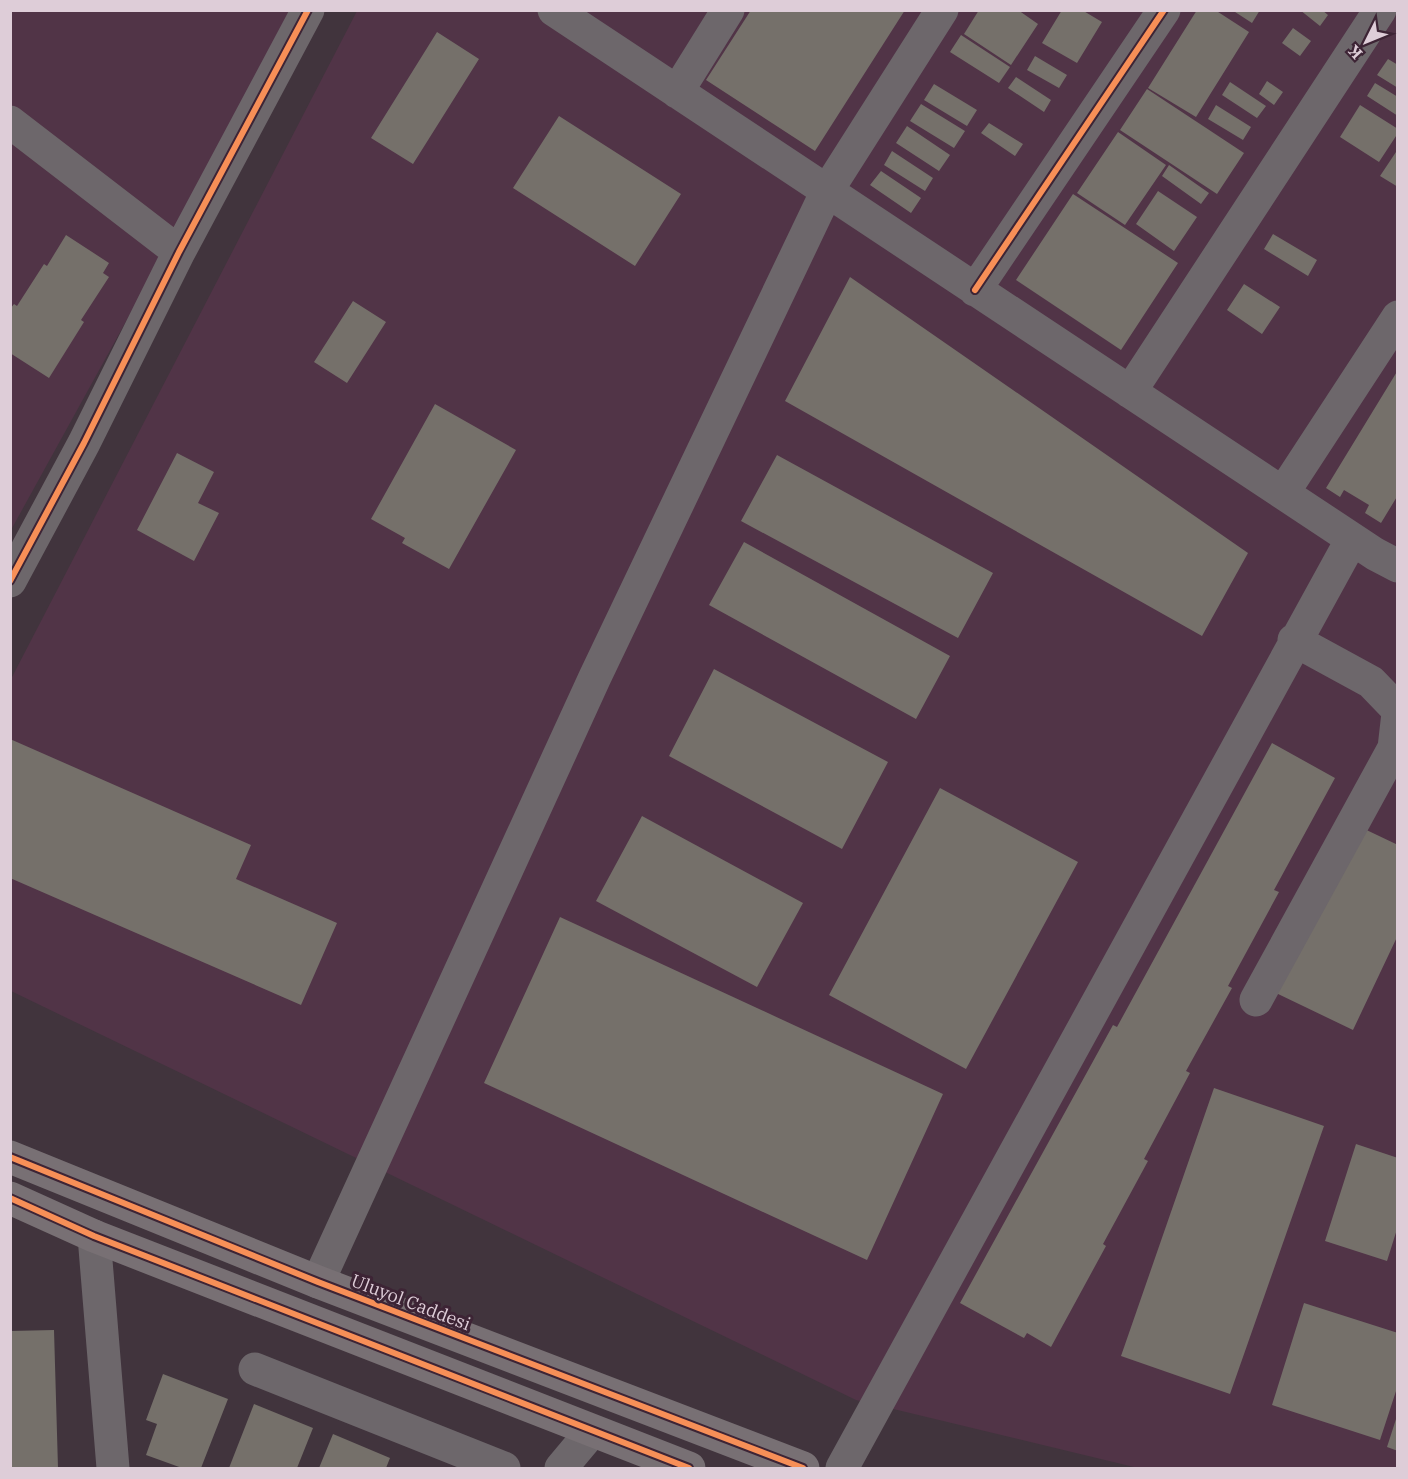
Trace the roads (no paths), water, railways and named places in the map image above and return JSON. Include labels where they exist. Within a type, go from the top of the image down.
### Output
[{"type":"main road","name":"Uluyol Caddesi","points":[[10,1157],[106,1194],[318,1282],[803,1468]]},
{"type":"main road","points":[[10,1198],[94,1236],[689,1468]]},
{"type":"street","points":[[10,581],[84,443],[179,252],[308,10]]},
{"type":"street","points":[[554,10],[1283,493],[1398,566]]},
{"type":"street","points":[[677,92],[728,10]]},
{"type":"street","points":[[318,1282],[595,677],[827,192],[942,10]]},
{"type":"street","points":[[975,290],[1164,10]]},
{"type":"street","points":[[1130,392],[1380,10]]},
{"type":"street","points":[[10,122],[179,252]]},
{"type":"street","points":[[1283,493],[1398,317]]},
{"type":"street","points":[[842,1468],[1294,640],[1352,538]]},
{"type":"street","points":[[1256,1000],[1394,748],[1398,711],[1371,682],[1294,640]]},
{"type":"street","points":[[94,1236],[113,1468]]},
{"type":"street","points":[[255,1370],[504,1468]]},
{"type":"street","points":[[561,1468],[592,1431]]}]
